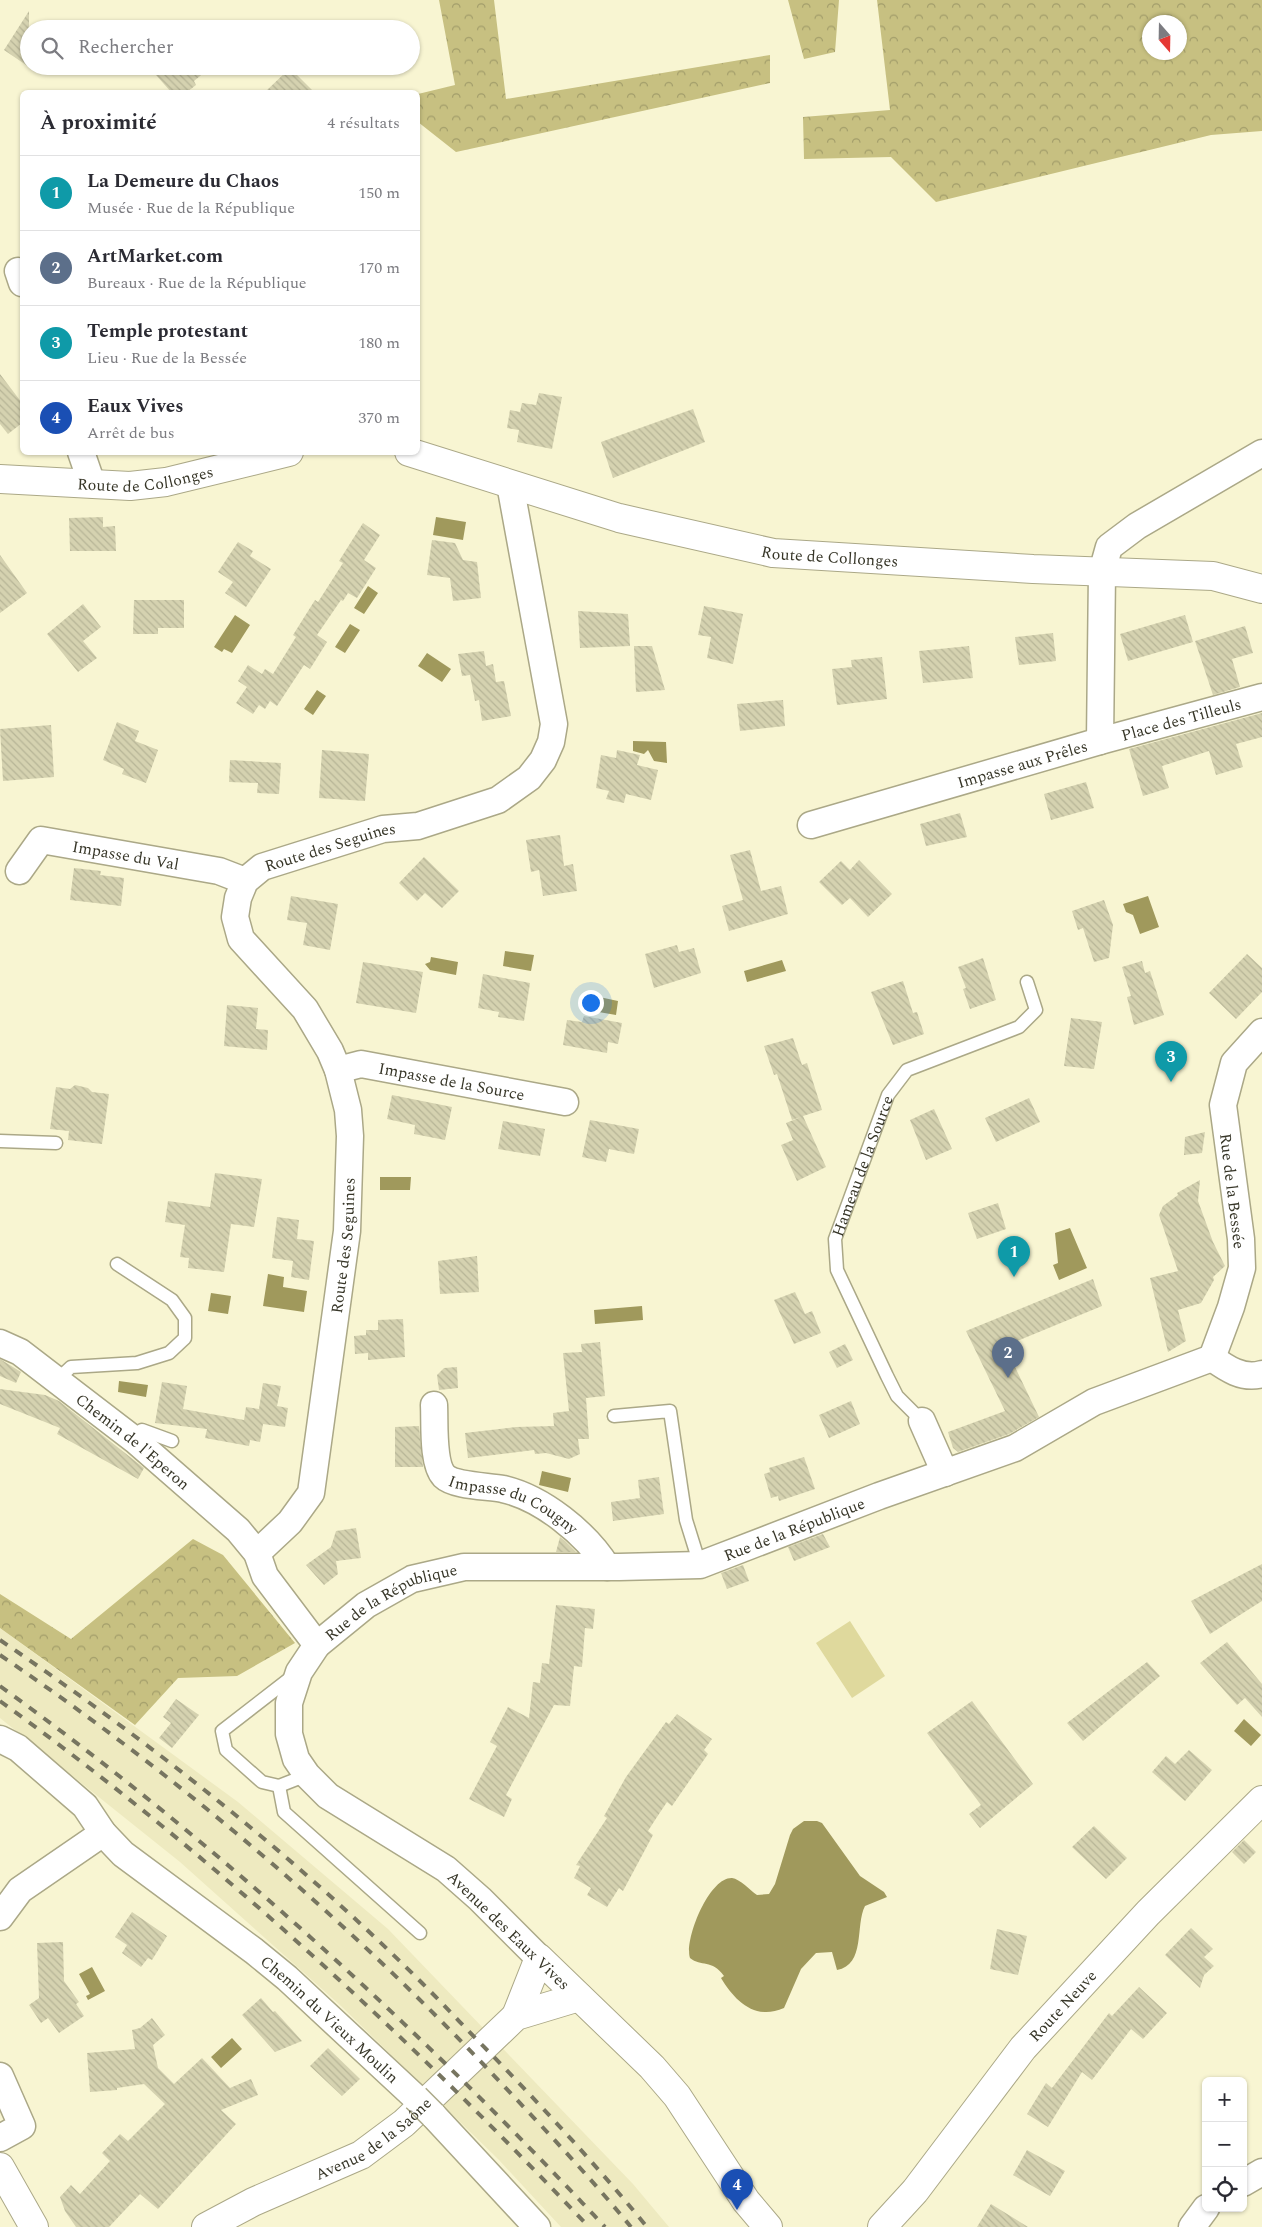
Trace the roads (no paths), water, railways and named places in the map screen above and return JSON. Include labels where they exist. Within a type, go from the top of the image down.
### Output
[{"type":"main road","name":"Route de Collonges","points":[[418,455],[620,518],[773,553],[1102,572],[1213,576],[1262,589]]},
{"type":"main road","name":"Route de Collonges","points":[[0,479],[130,486],[166,482],[260,456]]},
{"type":"main road","name":"Route Neuve","points":[[882,2227],[915,2191],[1023,2048],[1148,1913],[1262,1800]]},
{"type":"main road","name":"Avenue des Eaux Vives","points":[[539,1958],[652,2067],[677,2096],[746,2201],[768,2227]]},
{"type":"main road","name":"Avenue de la Saône","points":[[206,2227],[253,2202],[339,2166],[367,2151],[404,2123],[516,2016],[539,1958]]},
{"type":"main road","name":"Avenue de la Saône","points":[[516,2016],[579,1997]]},
{"type":"main road","points":[[0,2167],[34,2227]]},
{"type":"street","name":"Impasse aux Prêles","points":[[811,825],[1100,741],[1102,572],[1109,546],[1137,526],[1262,453]]},
{"type":"street","points":[[82,455],[92,484]]},
{"type":"street","name":"Route des Seguines","points":[[257,1553],[290,1522],[311,1493],[347,1232],[350,1136],[348,1110],[338,1070],[330,1051],[305,1009],[241,939],[236,917],[238,898],[245,881],[262,867],[306,855],[326,846],[384,829],[418,826],[498,800],[529,778],[543,760],[551,742],[554,724],[510,484]]},
{"type":"street","name":"Place des Tilleuls","points":[[1100,741],[1262,697]]},
{"type":"street","name":"Impasse du Val","points":[[19,871],[41,840],[218,871],[245,881]]},
{"type":"street","name":"Rue de la Bessée","points":[[1212,1358],[1232,1308],[1252,1236],[1223,1105],[1234,1063],[1262,1032]]},
{"type":"street","name":"Impasse de la Source","points":[[338,1070],[361,1064],[565,1102]]},
{"type":"street","name":"Chemin de l'Eperon","points":[[0,1343],[20,1352],[130,1437],[238,1530],[257,1553]]},
{"type":"street","points":[[1212,1358],[1231,1371],[1252,1376],[1262,1374]]},
{"type":"street","name":"Rue de la République","points":[[317,1645],[366,1605],[412,1578],[464,1567],[700,1565],[1015,1448],[1094,1402],[1212,1358]]},
{"type":"street","name":"Impasse du Cougny","points":[[434,1405],[437,1466],[445,1477],[455,1481],[523,1494],[563,1520],[599,1554],[607,1567]]},
{"type":"street","name":"Hameau de la Source","points":[[922,1421],[946,1473]]},
{"type":"street","points":[[257,1553],[265,1576],[317,1645]]},
{"type":"street","name":"Avenue des Eaux Vives","points":[[317,1645],[299,1672],[289,1703],[289,1734],[296,1759],[307,1775],[328,1796],[446,1869],[480,1899],[539,1958]]},
{"type":"street","name":"Chemin du Vieux Moulin","points":[[0,1738],[18,1748],[85,1806],[103,1833],[123,1854],[219,1924],[287,1978],[424,2106],[537,2227]]},
{"type":"street","points":[[0,1917],[20,1890],[103,1833]]},
{"type":"street","points":[[0,2076],[22,2126],[0,2138]]},
{"type":"street","points":[[1247,2181],[1262,2172]]},
{"type":"street","points":[[1192,2227],[1203,2212]]},
{"type":"lane","name":"Hameau de la Source","points":[[922,1421],[896,1396],[886,1376],[837,1270],[835,1239],[888,1095],[907,1070],[1019,1027],[1036,1010],[1027,982]]},
{"type":"lane","points":[[0,1141],[56,1142]]},
{"type":"lane","points":[[57,1380],[71,1367],[137,1363],[169,1353],[185,1338],[185,1318],[172,1300],[117,1264]]},
{"type":"lane","points":[[614,1416],[670,1411],[686,1520],[700,1565]]},
{"type":"lane","points":[[130,1437],[142,1430],[172,1441]]},
{"type":"lane","points":[[299,1672],[222,1731],[226,1750],[262,1782],[279,1786],[307,1775]]},
{"type":"lane","points":[[279,1786],[284,1812],[420,1933]]},
{"type":"railway","points":[[0,1640],[166,1760],[220,1802],[324,1891],[423,1984],[534,2098],[647,2227]]},
{"type":"railway","points":[[0,1655],[129,1748],[192,1797],[313,1899],[428,2008],[484,2065],[577,2165],[631,2227]]},
{"type":"railway","points":[[0,1686],[82,1747],[161,1810],[316,1942],[463,2081],[605,2227]]},
{"type":"railway","points":[[0,1701],[157,1822],[306,1950],[450,2086],[589,2227]]},
{"type":"place","name":"Temple protestant","points":[[1171,1082]]},
{"type":"place","name":"La Demeure du Chaos","points":[[1014,1277]]},
{"type":"place","name":"ArtMarket.com","points":[[1008,1378]]},
{"type":"place","name":"Eaux Vives","points":[[737,2210]]}]
